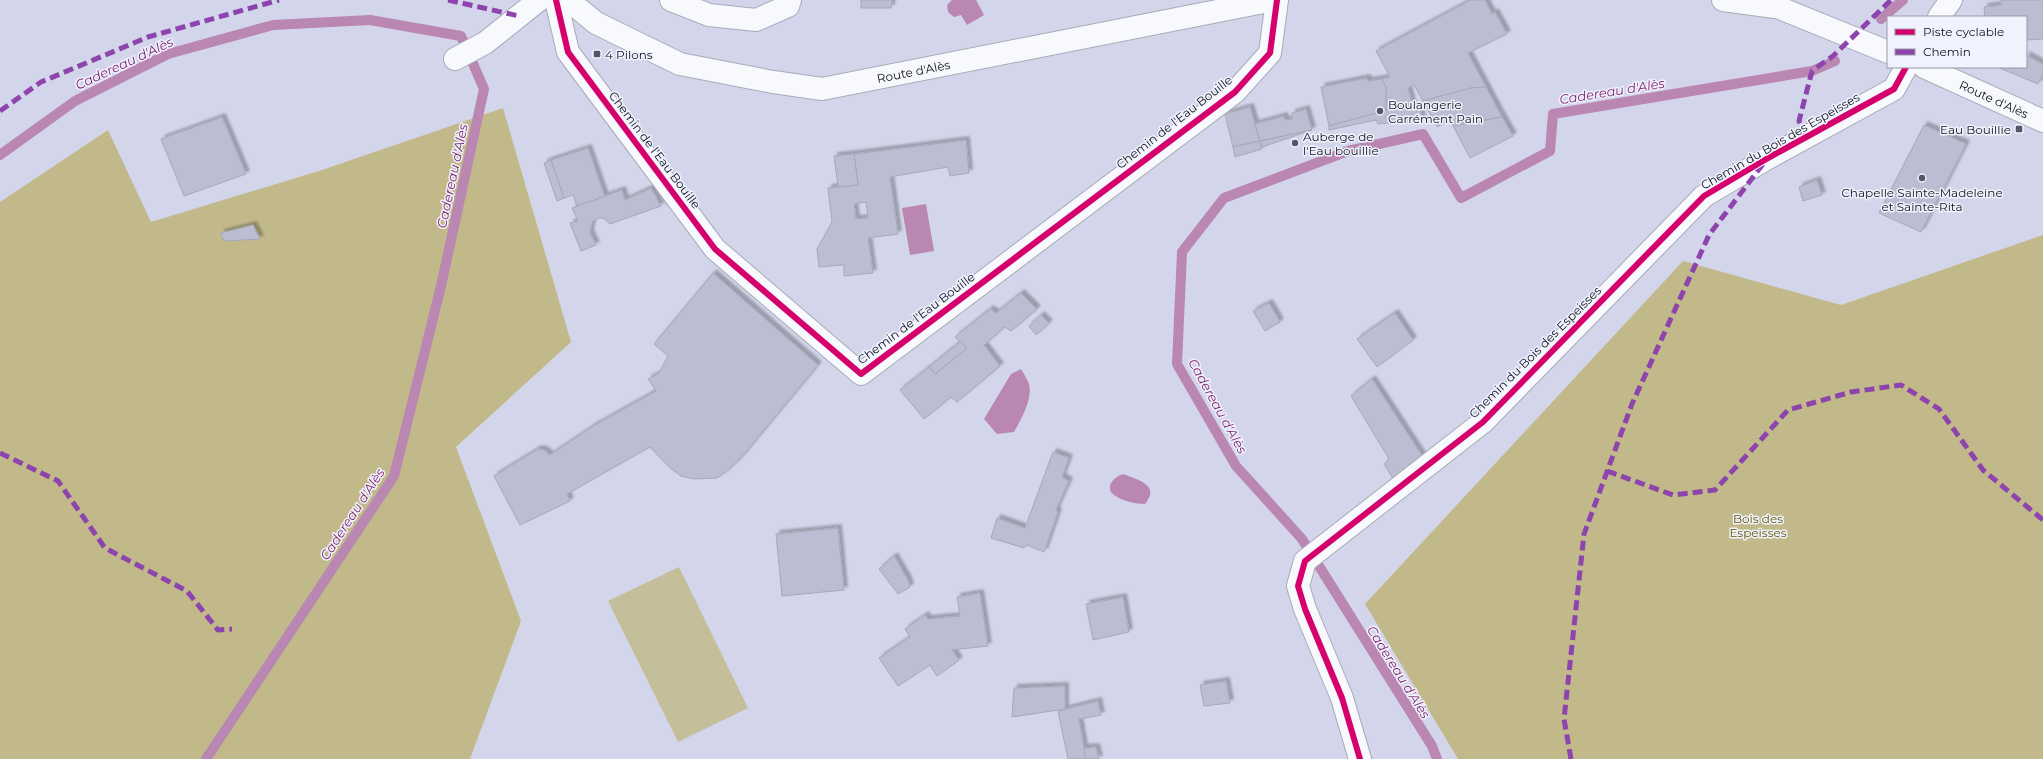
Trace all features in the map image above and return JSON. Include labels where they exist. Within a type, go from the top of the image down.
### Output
[{"type":"street","points":[[455,59],[485,43],[539,0]]},
{"type":"street","name":"Chemin de l'Eau Bouille","points":[[556,0],[568,52],[715,249],[861,374],[1235,92],[1270,53],[1277,0]]},
{"type":"street","name":"Route d'Alès","points":[[568,0],[596,23],[680,64],[773,82],[822,88],[1273,0]]},
{"type":"street","points":[[671,0],[709,15],[756,20],[788,6],[790,0]]},
{"type":"street","points":[[1723,0],[1770,4],[1882,50]]},
{"type":"street","points":[[1940,16],[1951,0]]},
{"type":"street","name":"Chemin du Bois des Espeisses","points":[[1360,759],[1342,698],[1305,609],[1298,586],[1305,561],[1483,422],[1704,196],[1768,158],[1894,89],[1905,68]]},
{"type":"street","name":"Route d'Alès","points":[[1926,68],[2043,121]]},
{"type":"shaded area","points":[[952,0],[976,0],[984,15],[967,25],[961,15],[954,17],[948,12],[947,5]]},
{"type":"shaded area","points":[[926,204],[934,251],[910,255],[902,208]]},
{"type":"shaded area","points":[[1021,369],[1029,384],[1030,390],[1026,409],[1014,432],[997,434],[984,419],[1011,374]]},
{"type":"shaded area","points":[[1123,474],[1141,481],[1149,488],[1149,498],[1145,504],[1133,503],[1117,497],[1111,492],[1111,483],[1116,477]]},
{"type":"shaded area","points":[[679,567],[748,708],[678,742],[608,601]]},
{"type":"green space","points":[[503,108],[571,342],[456,447],[521,621],[470,759],[0,759],[0,202],[108,130],[151,222],[322,170]]},
{"type":"green space","name":"Bois des Espeisses","points":[[2043,235],[2043,759],[1458,759],[1365,604],[1683,261],[1841,305]]},
{"type":"building","points":[[861,0],[892,0],[891,8],[861,8]]},
{"type":"building","points":[[1471,0],[1485,0],[1492,14],[1495,12],[1507,34],[1468,53],[1486,87],[1471,88],[1423,101],[1414,85],[1408,88],[1412,103],[1386,111],[1386,87],[1381,79],[1390,77],[1376,51]]},
{"type":"building","points":[[2001,0],[2043,0],[2043,39],[2027,40],[2027,16],[1985,16],[1984,7],[2001,5]]},
{"type":"building","points":[[2027,56],[2043,64],[2043,75],[2038,84],[1999,68],[2027,68]]},
{"type":"building","points":[[1367,78],[1368,81],[1381,79],[1386,87],[1386,111],[1329,126],[1321,87]]},
{"type":"building","points":[[1486,87],[1502,117],[1453,126],[1450,120],[1437,127],[1423,101],[1471,88]]},
{"type":"building","points":[[1412,103],[1414,107],[1420,107],[1422,120],[1378,124],[1376,120],[1329,130],[1329,126]]},
{"type":"building","points":[[1250,107],[1260,141],[1233,147],[1225,114]]},
{"type":"building","points":[[1306,109],[1312,130],[1260,141],[1255,124],[1284,116],[1285,120],[1292,119],[1292,113]]},
{"type":"building","points":[[222,117],[246,174],[184,196],[161,139]]},
{"type":"building","points":[[1502,117],[1513,136],[1470,158],[1453,126]]},
{"type":"building","name":"Chapelle Sainte-Madeleine et Sainte-Rita","points":[[1924,125],[1966,144],[1921,232],[1879,213]]},
{"type":"building","points":[[1312,130],[1262,147],[1260,141]]},
{"type":"building","points":[[966,140],[969,173],[950,176],[948,167],[890,177],[898,234],[868,238],[873,273],[844,276],[844,265],[819,267],[817,249],[832,222],[828,188],[858,185],[854,154]],"holes":[[[866,202],[868,218],[856,219],[854,204]]]},
{"type":"building","points":[[1260,141],[1262,149],[1235,157],[1233,147]]},
{"type":"building","points":[[588,148],[605,197],[577,206],[573,195],[564,198],[551,160]]},
{"type":"building","points":[[854,154],[858,185],[838,187],[834,156]]},
{"type":"building","points":[[551,160],[564,198],[557,201],[544,163]]},
{"type":"building","points":[[1817,180],[1822,195],[1803,201],[1799,187]]},
{"type":"building","points":[[651,188],[661,206],[610,224],[603,218],[593,221],[590,233],[596,245],[581,251],[570,223],[578,221],[572,208],[622,190],[625,200]]},
{"type":"building","points":[[253,225],[260,239],[224,241],[221,233]]},
{"type":"building","points":[[713,273],[818,365],[740,459],[717,478],[694,479],[681,476],[670,468],[650,447],[567,494],[570,501],[520,525],[494,476],[538,449],[544,450],[550,455],[595,425],[656,391],[648,379],[659,373],[668,356],[654,344]]},
{"type":"building","points":[[1021,293],[1037,309],[1011,331],[1005,327],[984,345],[1000,366],[957,402],[951,397],[924,419],[900,390],[929,367],[935,374],[967,348],[955,337],[990,309],[996,313]]},
{"type":"building","points":[[1269,303],[1280,322],[1265,331],[1253,311]]},
{"type":"building","points":[[1395,313],[1413,340],[1377,367],[1357,339]]},
{"type":"building","points":[[1041,315],[1049,323],[1036,335],[1029,326]]},
{"type":"building","points":[[961,341],[967,348],[935,374],[929,367]]},
{"type":"building","points":[[1372,379],[1423,457],[1395,482],[1384,464],[1389,459],[1351,396]]},
{"type":"building","points":[[1053,452],[1069,458],[1062,477],[1069,481],[1056,510],[1058,512],[1044,552],[1027,545],[1024,548],[991,538],[997,518],[1025,528]]},
{"type":"building","points":[[838,528],[844,590],[782,596],[776,534]]},
{"type":"building","points":[[894,556],[908,580],[910,587],[898,594],[879,569]]},
{"type":"building","points":[[980,593],[988,646],[952,650],[959,660],[937,676],[930,665],[898,686],[879,658],[910,637],[905,629],[925,615],[928,619],[960,616],[957,597]]},
{"type":"building","points":[[1123,597],[1129,632],[1093,640],[1086,604]]},
{"type":"building","points":[[1226,681],[1230,703],[1204,706],[1200,685]]},
{"type":"building","points":[[1065,686],[1065,709],[1012,717],[1014,688]]},
{"type":"building","points":[[1098,701],[1101,715],[1079,719],[1086,759],[1068,759],[1058,711]]},
{"type":"building","points":[[1096,747],[1099,759],[1086,759],[1084,748]]},
{"type":"waterway","name":"Cadereau d'Alès","points":[[1881,19],[1903,0]]},
{"type":"waterway","name":"Cadereau d'Alès","points":[[0,155],[75,101],[168,54],[273,25],[370,20],[461,36],[484,89],[441,286],[394,476],[206,759]]},
{"type":"waterway","name":"Cadereau d'Alès","points":[[1437,759],[1432,746],[1302,539],[1236,466],[1177,364],[1182,252],[1224,198],[1348,151],[1423,134],[1461,198],[1550,151],[1553,114],[1812,71],[1835,61]]},
{"type":"marked path","points":[[0,111],[41,82],[148,37],[279,0]]},
{"type":"marked path","points":[[448,0],[519,16]]},
{"type":"marked path","points":[[1806,137],[1799,121],[1812,71],[1833,56],[1891,0]]},
{"type":"marked path","points":[[1571,759],[1564,719],[1584,534],[1632,404],[1709,235],[1763,164]]},
{"type":"marked path","points":[[1607,471],[1673,495],[1715,490],[1788,410],[1851,392],[1901,385],[1939,409],[1983,470],[2043,520]]},
{"type":"marked path","points":[[0,453],[58,481],[105,548],[187,591],[218,630],[232,629]]},
{"type":"cycle path","points":[[556,0],[568,52],[715,249],[861,374],[1235,92],[1270,53],[1277,0]]},
{"type":"cycle path","points":[[1360,759],[1342,698],[1305,609],[1298,586],[1305,561],[1483,422],[1704,196],[1768,158],[1894,89],[1905,68]]},
{"type":"place","name":"4 Pilons","points":[[597,54]]},
{"type":"place","name":"Boulangerie Carrément Pain","points":[[1380,111]]},
{"type":"place","name":"Eau Bouillie","points":[[2019,129]]},
{"type":"place","name":"Auberge de l'Eau bouillie","points":[[1295,143]]},
{"type":"place","name":"Chapelle Sainte-Madeleine et Sainte-Rita","points":[[1922,178]]}]
